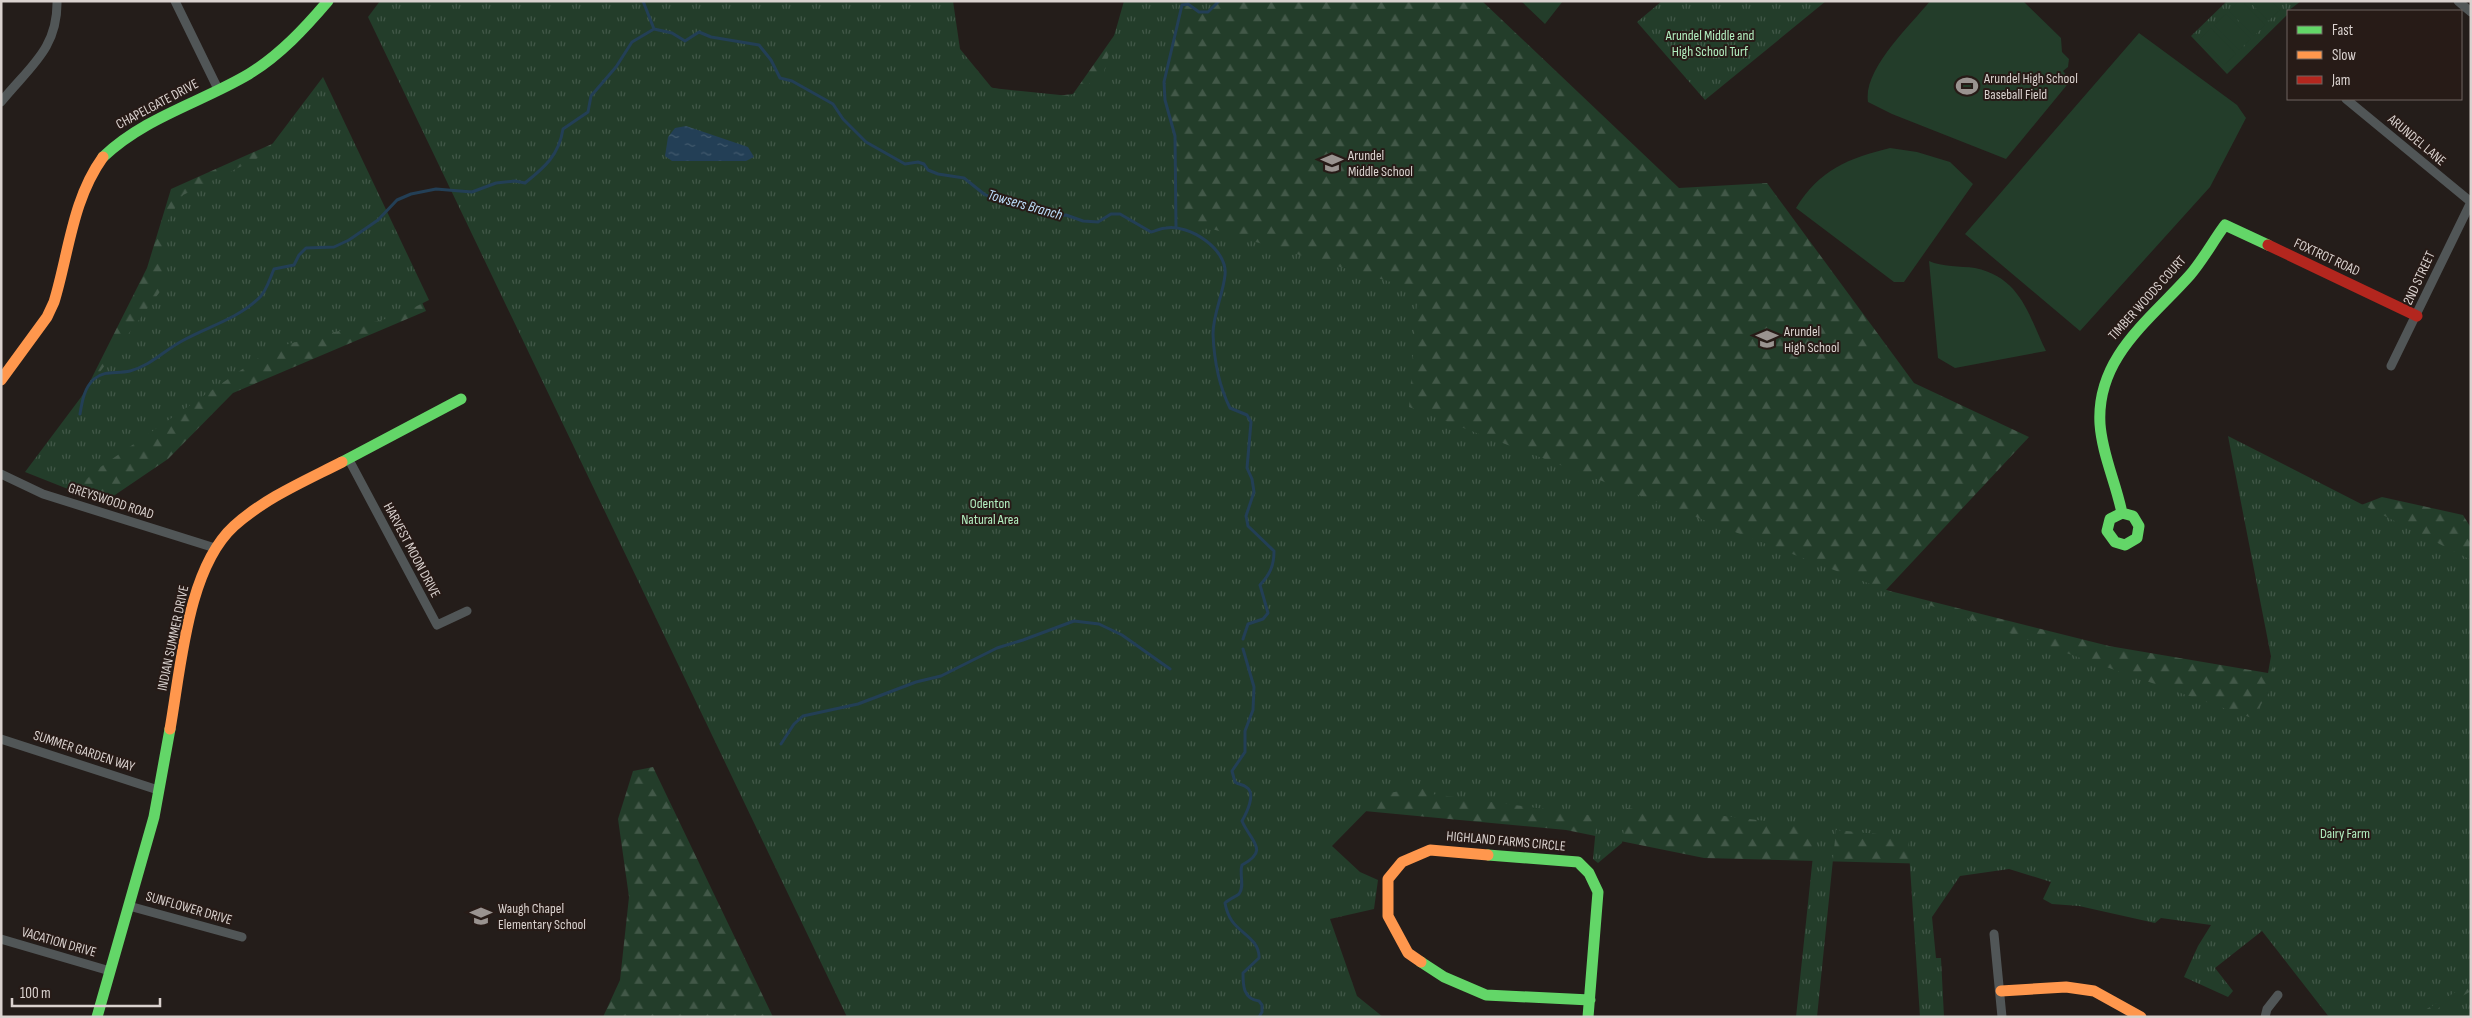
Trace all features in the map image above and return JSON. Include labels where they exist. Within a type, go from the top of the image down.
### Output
[{"type":"street","points":[[1,102],[43,53],[55,31],[57,1]]},
{"type":"street","points":[[175,1],[218,89]]},
{"type":"street","name":"CHAPELGATE DRIVE","points":[[1,380],[47,317],[54,302],[80,201],[90,174],[105,153],[125,136],[248,74],[271,58],[328,1]]},
{"type":"street","points":[[2458,1],[2471,12]]},
{"type":"street","name":"ARUNDEL LANE","points":[[2347,100],[2471,202]]},
{"type":"street","name":"2ND STREET","points":[[2392,366],[2471,202]]},
{"type":"street","name":"FOXTROT ROAD","points":[[2225,225],[2417,316]]},
{"type":"street","name":"TIMBER WOODS COURT","points":[[2122,513],[2100,424],[2101,390],[2107,371],[2122,346],[2192,272],[2225,225]]},
{"type":"street","name":"INDIAN SUMMER DRIVE","points":[[97,1017],[154,816],[192,607],[202,572],[215,548],[234,526],[269,500],[461,399]]},
{"type":"street","name":"HARVEST MOON DRIVE","points":[[348,458],[437,625],[467,611]]},
{"type":"street","name":"GREYSWOOD ROAD","points":[[1,474],[43,494],[215,548]]},
{"type":"street","name":"SUMMER GARDEN WAY","points":[[1,739],[158,790]]},
{"type":"street","name":"HIGHLAND FARMS CIRCLE","points":[[1588,1017],[1590,1000],[1598,892],[1589,873],[1578,862],[1430,850],[1402,862],[1388,880],[1388,916],[1408,953],[1444,977],[1486,995],[1590,1000]]},
{"type":"street","name":"SUNFLOWER DRIVE","points":[[129,906],[242,937]]},
{"type":"street","points":[[1994,934],[2002,1017]]},
{"type":"street","name":"VACATION DRIVE","points":[[1,939],[110,971]]},
{"type":"street","points":[[2001,991],[2066,987],[2094,991],[2141,1017]]},
{"type":"street","points":[[2265,1017],[2267,1009],[2278,995]]},
{"type":"green space","name":"Odenton Natural Area","points":[[380,1],[953,1],[960,49],[992,88],[1070,96],[1103,75],[1124,1],[1219,1],[1208,12],[1199,12],[1188,4],[1182,5],[1180,21],[1174,33],[1164,82],[1165,100],[1175,136],[1175,218],[1418,290],[1409,407],[1886,590],[2252,718],[2276,682],[2228,436],[2471,560],[2471,983],[2413,1017],[2329,1017],[2262,931],[2215,968],[2233,991],[2228,997],[2184,977],[2198,946],[2211,925],[2161,918],[2155,923],[2079,906],[2052,904],[2043,899],[2051,882],[2009,869],[1960,876],[1932,917],[1936,958],[1941,958],[1944,1017],[1920,1017],[1908,837],[1836,830],[1817,1017],[1796,1017],[1816,827],[1674,810],[1673,815],[1627,808],[1622,843],[1598,863],[1593,859],[1597,816],[1432,794],[1432,790],[1418,788],[1383,794],[1332,846],[1360,872],[1378,880],[1374,909],[1330,919],[1357,996],[1383,1017],[847,1017],[368,17]]},
{"type":"green space","name":"Dairy Farm","points":[[1132,1],[1482,1],[1679,188],[1767,183],[1914,383],[2029,437],[1886,590],[2109,646],[2268,673],[2284,583],[2304,527],[2382,497],[2463,515],[2471,528],[2471,1017],[2347,1017],[2307,947],[2188,865],[1968,858],[1934,864],[1704,858],[1566,830],[1343,809],[971,83],[1039,98],[1073,94],[1125,20]]},
{"type":"green space","points":[[1521,1],[1563,1],[1545,24]]},
{"type":"green space","name":"Arundel Middle and High School Turf","points":[[1662,1],[1826,1],[1705,100],[1637,22]]},
{"type":"green space","name":"Arundel High School Baseball Field","points":[[1930,1],[2023,1],[2061,38],[2062,52],[2069,59],[2068,67],[2063,71],[2071,80],[2006,159],[1892,114],[1868,102],[1868,89],[1880,62],[1900,35]]},
{"type":"green space","points":[[2227,1],[2301,1],[2287,10],[2287,15],[2227,74],[2191,36]]},
{"type":"green space","points":[[2239,1],[2242,1],[2265,25],[2254,36],[2229,11]]},
{"type":"green space","points":[[2249,1],[2271,1],[2280,10],[2268,21]]},
{"type":"green space","points":[[2226,14],[2251,39],[2239,50],[2214,25]]},
{"type":"green space","points":[[2211,28],[2236,54],[2224,65],[2199,40]]},
{"type":"green space","points":[[2139,33],[2237,105],[2246,118],[2210,187],[2080,331],[1965,234]]},
{"type":"green space","points":[[323,77],[429,300],[397,316],[273,348],[99,468],[73,491],[25,472],[162,289],[163,229],[183,195],[264,155]]},
{"type":"green space","points":[[337,115],[426,311],[233,393],[168,459],[112,497],[43,475],[147,268],[171,189]]},
{"type":"green space","points":[[1890,148],[1917,152],[1950,162],[1973,184],[1904,282],[1894,282],[1796,208],[1805,195],[1825,175],[1848,161]]},
{"type":"green space","points":[[1929,261],[1945,265],[1975,268],[1991,273],[2003,280],[2021,299],[2046,351],[1955,368],[1938,358]]},
{"type":"green space","points":[[653,767],[773,1017],[603,1017],[620,980],[629,897],[618,819],[633,771]]},
{"type":"green space","points":[[2471,991],[2471,1017],[2421,1017],[2466,994]]},
{"type":"water","points":[[686,126],[748,147],[754,157],[746,161],[672,161],[665,156],[668,137],[675,128]]},
{"type":"waterway","name":"Towsers Branch","points":[[643,1],[654,29],[672,33],[685,41],[699,32],[711,37],[759,45],[771,60],[780,78],[792,81],[833,104],[843,119],[866,142],[905,164],[918,162],[924,164],[928,170],[938,174],[964,178],[992,198],[1008,197],[1027,207],[1055,216],[1066,215],[1083,221],[1098,222],[1111,214],[1120,214],[1151,232],[1162,228],[1185,230],[1196,234],[1214,248],[1224,265],[1225,275],[1213,327],[1216,363],[1223,391],[1230,408],[1247,415],[1251,422],[1247,468],[1252,479],[1254,492],[1246,516],[1248,526],[1274,551],[1271,570],[1260,585],[1268,613],[1263,619],[1248,624],[1243,639]]},
{"type":"waterway","points":[[1176,228],[1175,136],[1165,100],[1164,82],[1182,5],[1188,4],[1199,12],[1208,12],[1219,1]]},
{"type":"waterway","points":[[80,414],[86,391],[98,376],[106,373],[137,369],[182,341],[241,312],[261,296],[274,269],[294,265],[299,255],[306,248],[334,247],[349,240],[378,220],[397,200],[411,194],[436,189],[472,192],[496,183],[515,181],[525,183],[550,160],[558,146],[563,129],[588,112],[591,96],[616,67],[632,42],[654,29]]},
{"type":"waterway","points":[[781,744],[794,724],[803,716],[858,704],[916,682],[941,676],[997,648],[1074,621],[1099,624],[1122,635],[1170,669]]},
{"type":"waterway","name":"Towsers Branch","points":[[1243,649],[1254,687],[1253,710],[1245,731],[1245,752],[1232,771],[1235,782],[1245,786],[1251,794],[1250,804],[1242,821],[1257,850],[1255,855],[1242,865],[1241,891],[1225,903],[1232,921],[1253,942],[1258,952],[1259,958],[1243,973],[1243,978],[1247,994],[1262,1005],[1262,1012],[1259,1017]]},
{"type":"traffic: fast","points":[[103,157],[137,131],[260,67],[292,40],[328,1]]},
{"type":"traffic: fast","points":[[2122,513],[2133,516],[2139,526],[2137,538],[2125,545],[2115,542],[2107,531],[2110,519],[2122,513],[2103,446],[2100,424],[2101,400],[2107,379],[2116,359],[2128,341],[2195,269],[2225,225],[2268,245]]},
{"type":"traffic: fast","points":[[342,462],[461,399]]},
{"type":"traffic: fast","points":[[97,1017],[154,817],[170,729]]},
{"type":"traffic: fast","points":[[1488,855],[1578,862],[1589,873],[1598,892],[1588,1017]]},
{"type":"traffic: fast","points":[[1421,962],[1444,977],[1486,995],[1590,1000]]},
{"type":"traffic: slow","points":[[1,380],[47,317],[54,302],[72,227],[84,191],[103,157]]},
{"type":"traffic: slow","points":[[170,729],[188,621],[206,567],[218,545],[234,526],[259,507],[342,462]]},
{"type":"traffic: slow","points":[[1421,962],[1408,953],[1388,916],[1388,879],[1402,862],[1430,850],[1488,855]]},
{"type":"traffic: slow","points":[[2001,991],[2066,987],[2094,991],[2141,1017]]},
{"type":"traffic: jam","points":[[2268,245],[2417,316]]},
{"type":"place","name":"Arundel High School Baseball Field","points":[[1967,86]]},
{"type":"place","name":"Arundel Middle School","points":[[1332,163]]},
{"type":"place","name":"Arundel High School","points":[[1767,339]]},
{"type":"place","name":"Waugh Chapel Elementary School","points":[[481,916]]}]
